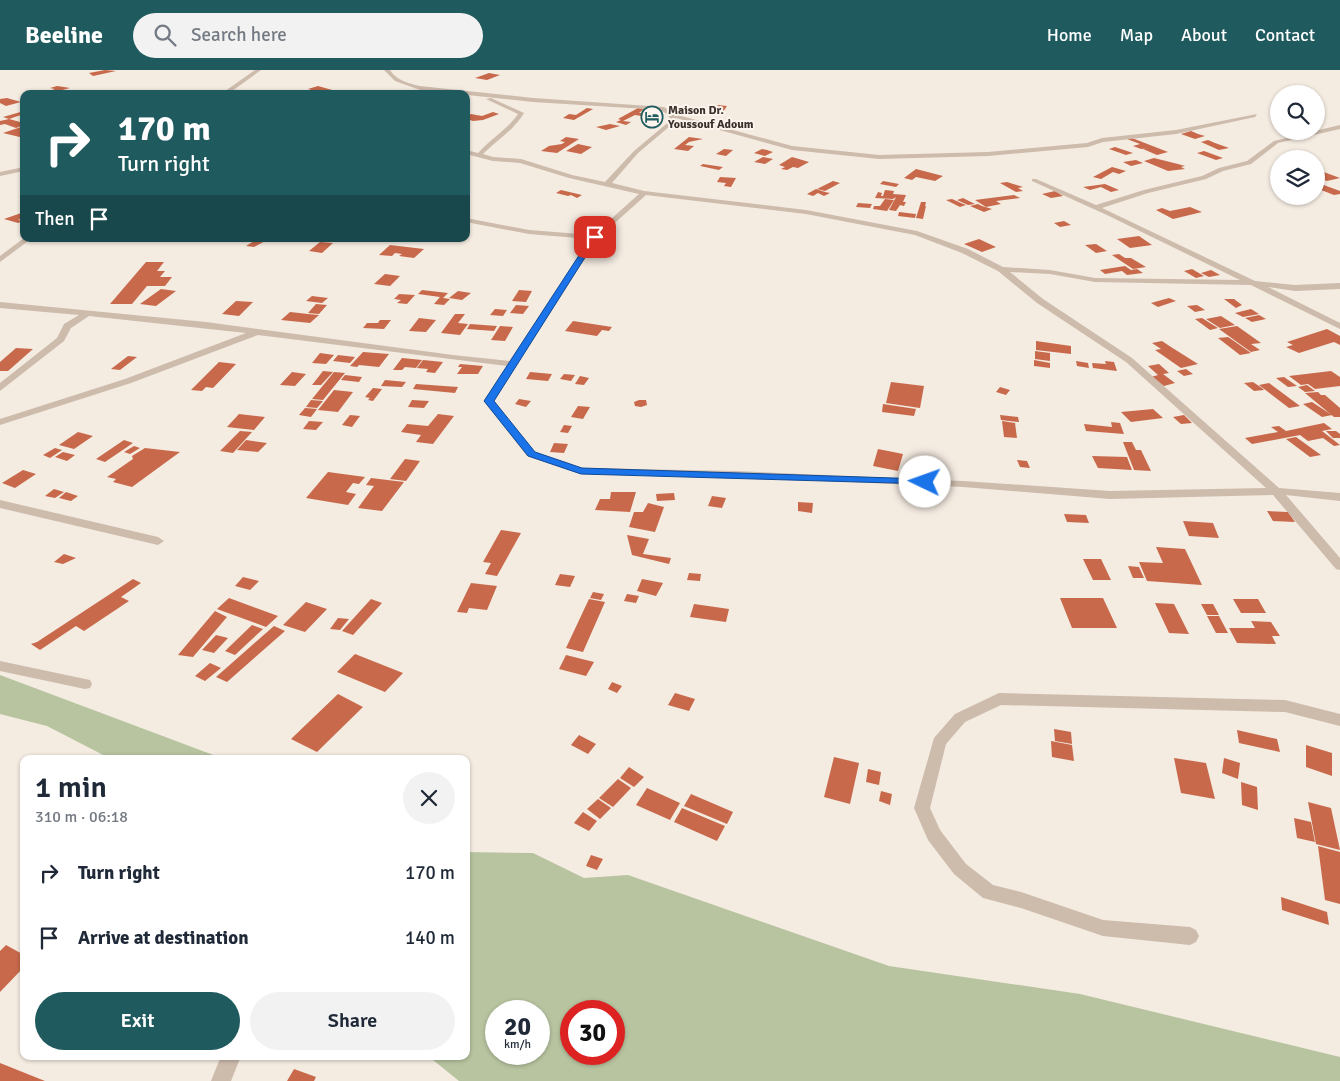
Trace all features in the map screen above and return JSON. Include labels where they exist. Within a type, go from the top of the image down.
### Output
[{"type":"street","points":[[230,90],[258,70]]},
{"type":"street","points":[[387,70],[391,77],[406,84],[446,90]]},
{"type":"street","points":[[470,94],[664,109],[672,115],[792,148],[904,158],[988,154],[1088,145],[1102,140],[1176,132],[1255,115]]},
{"type":"street","points":[[473,94],[499,102],[521,114],[515,123],[493,140],[479,155]]},
{"type":"street","points":[[607,184],[636,152],[674,120],[672,115]]},
{"type":"street","points":[[1097,207],[1146,191],[1204,178],[1221,170],[1249,163],[1276,142],[1340,127]]},
{"type":"street","points":[[470,153],[493,159],[521,161],[571,177],[644,193],[806,212],[917,233],[965,251],[1001,269],[1040,301],[1130,360],[1276,492],[1340,566]]},
{"type":"street","points":[[0,174],[20,170]]},
{"type":"street","points":[[1034,180],[1170,241],[1340,326]]},
{"type":"street","points":[[644,193],[595,237],[489,401],[531,454],[581,471],[735,474],[963,484],[1110,495],[1276,492],[1340,498]]},
{"type":"street","points":[[470,221],[529,232],[595,237]]},
{"type":"street","points":[[0,260],[23,242]]},
{"type":"street","points":[[1001,269],[1050,272],[1095,280],[1251,283],[1295,288],[1340,286]]},
{"type":"street","points":[[0,305],[258,332],[453,358],[513,364]]},
{"type":"street","points":[[0,388],[61,339],[67,326],[88,314]]},
{"type":"street","points":[[0,422],[128,381],[258,332]]},
{"type":"street","points":[[0,504],[158,541]]},
{"type":"street","points":[[0,666],[85,684]]},
{"type":"street","points":[[1190,936],[1102,928],[1021,900],[989,892],[960,869],[934,836],[922,808],[939,742],[960,718],[999,699],[1284,706],[1340,720]]},
{"type":"street","points":[[221,1081],[229,1060]]},
{"type":"green space","points":[[0,675],[213,755],[103,755],[47,726],[0,714]]},
{"type":"green space","points":[[470,852],[533,853],[584,878],[628,875],[889,966],[1080,994],[1340,1057],[1340,1081],[459,1081],[433,1060],[470,1060]]},
{"type":"building","points":[[105,70],[116,71],[93,76],[89,73]]},
{"type":"building","points":[[489,73],[500,75],[487,80],[475,78]]},
{"type":"building","points":[[57,86],[70,88],[52,90],[55,89],[50,88]]},
{"type":"building","points":[[318,86],[332,90],[311,90],[308,89]]},
{"type":"building","points":[[7,98],[20,102],[6,106],[0,103],[0,99]]},
{"type":"building","points":[[718,105],[727,106],[723,112],[713,112]]},
{"type":"building","points":[[587,108],[593,109],[574,120],[563,118],[569,114],[576,115]]},
{"type":"building","points":[[638,108],[644,109],[639,113],[648,113],[642,116],[635,115],[623,121],[631,122],[626,125],[616,122],[621,120],[618,119]]},
{"type":"building","points":[[20,112],[20,115],[9,119],[3,117]]},
{"type":"building","points":[[493,112],[499,114],[483,120],[470,120],[471,114],[482,116]]},
{"type":"building","points":[[9,119],[20,122],[20,126],[16,128],[5,124],[0,125],[0,121]]},
{"type":"building","points":[[610,124],[620,126],[606,130],[596,127]]},
{"type":"building","points":[[20,127],[20,137],[3,133]]},
{"type":"building","points":[[1191,131],[1205,136],[1195,139],[1181,134]]},
{"type":"building","points":[[566,137],[579,139],[557,153],[541,151],[549,146],[562,144],[565,142],[560,141]]},
{"type":"building","points":[[689,137],[703,139],[689,142],[685,145],[694,146],[688,151],[674,149]]},
{"type":"building","points":[[1132,138],[1168,152],[1157,155],[1143,149],[1150,148],[1141,149],[1133,146],[1140,144],[1127,139]]},
{"type":"building","points":[[1208,140],[1229,148],[1219,150],[1201,142]]},
{"type":"building","points":[[578,144],[592,147],[581,154],[566,151]]},
{"type":"building","points":[[1115,147],[1133,153],[1126,155],[1109,149]]},
{"type":"building","points":[[724,149],[733,150],[726,156],[716,154]]},
{"type":"building","points":[[762,149],[773,152],[765,156],[754,153]]},
{"type":"building","points":[[1204,151],[1223,158],[1216,160],[1197,153]]},
{"type":"building","points":[[763,157],[773,159],[765,164],[754,162]]},
{"type":"building","points":[[792,157],[809,162],[798,168],[781,169],[785,167],[779,165]]},
{"type":"building","points":[[1154,158],[1185,166],[1181,167],[1185,169],[1168,171],[1144,161]]},
{"type":"building","points":[[1136,160],[1143,163],[1131,166],[1123,162]]},
{"type":"building","points":[[703,164],[723,167],[719,170],[700,166]]},
{"type":"building","points":[[1112,167],[1126,171],[1119,174],[1113,172],[1101,179],[1093,177]]},
{"type":"building","points":[[916,169],[943,176],[935,181],[916,177],[912,180],[904,178]]},
{"type":"building","points":[[1325,172],[1340,178],[1325,180]]},
{"type":"building","points":[[720,177],[736,178],[731,187],[724,186],[726,183],[717,182]]},
{"type":"building","points":[[833,181],[840,183],[825,191],[817,189]]},
{"type":"building","points":[[883,181],[899,184],[896,187],[880,184]]},
{"type":"building","points":[[1007,182],[1023,187],[1018,188],[1023,191],[1016,192],[1000,183]]},
{"type":"building","points":[[1105,184],[1119,190],[1111,192],[1101,187],[1090,190],[1083,187]]},
{"type":"building","points":[[1325,185],[1340,191],[1340,194],[1334,195],[1325,192]]},
{"type":"building","points":[[816,189],[830,193],[824,196],[818,193],[813,196],[807,194]]},
{"type":"building","points":[[561,190],[582,195],[577,198],[571,195],[556,193]]},
{"type":"building","points":[[885,190],[894,191],[893,194],[906,195],[903,202],[906,202],[904,206],[900,205],[896,211],[889,210],[896,197],[893,199],[875,198],[878,192],[882,193],[881,196],[883,196]]},
{"type":"building","points":[[1055,191],[1063,196],[1051,198],[1042,194]]},
{"type":"building","points":[[1014,195],[1020,198],[996,201],[1001,204],[986,207],[975,200]]},
{"type":"building","points":[[963,198],[975,204],[968,205],[957,200]]},
{"type":"building","points":[[885,199],[894,200],[887,211],[873,209],[874,206],[880,206]]},
{"type":"building","points":[[952,199],[966,205],[960,207],[946,200]]},
{"type":"building","points":[[921,202],[926,202],[923,219],[916,218]]},
{"type":"building","points":[[858,203],[872,204],[870,208],[856,207]]},
{"type":"building","points":[[978,204],[992,209],[984,212],[970,206]]},
{"type":"building","points":[[1190,207],[1202,212],[1173,219],[1156,210],[1162,208],[1170,211]]},
{"type":"building","points":[[899,212],[916,214],[915,218],[898,216]]},
{"type":"building","points":[[20,213],[20,219],[18,220],[20,222],[18,223],[4,219]]},
{"type":"building","points":[[1064,221],[1071,225],[1060,227],[1054,223]]},
{"type":"building","points":[[1139,236],[1152,245],[1130,248],[1117,239]]},
{"type":"building","points":[[979,239],[996,247],[982,252],[964,244]]},
{"type":"building","points":[[252,242],[263,242],[254,247],[246,246]]},
{"type":"building","points":[[320,242],[333,243],[322,253],[309,251]]},
{"type":"building","points":[[1096,244],[1107,251],[1096,253],[1085,245]]},
{"type":"building","points":[[390,245],[424,249],[414,258],[399,256],[402,254],[395,253],[392,256],[379,255]]},
{"type":"building","points":[[1119,254],[1125,258],[1131,258],[1146,267],[1133,269],[1112,255]]},
{"type":"building","points":[[146,262],[164,262],[157,271],[165,271],[160,277],[172,277],[165,286],[147,286],[132,304],[110,304]]},
{"type":"building","points":[[1125,266],[1131,270],[1137,269],[1143,273],[1127,275],[1122,271],[1105,274],[1100,270]]},
{"type":"building","points":[[1192,269],[1204,276],[1196,278],[1184,271]]},
{"type":"building","points":[[1211,270],[1220,275],[1209,277],[1201,273]]},
{"type":"building","points":[[385,274],[400,276],[390,286],[374,284]]},
{"type":"building","points":[[161,289],[176,291],[156,306],[140,304]]},
{"type":"building","points":[[422,290],[448,293],[443,298],[450,299],[444,305],[434,304],[440,297],[418,294]]},
{"type":"building","points":[[519,290],[532,291],[526,302],[512,301]]},
{"type":"building","points":[[458,291],[471,293],[462,300],[449,298]]},
{"type":"building","points":[[399,294],[415,295],[407,304],[397,303],[401,300],[394,299]]},
{"type":"building","points":[[312,296],[328,298],[322,303],[306,301]]},
{"type":"building","points":[[1169,298],[1176,301],[1158,307],[1151,303]]},
{"type":"building","points":[[1224,299],[1234,299],[1242,305],[1236,308]]},
{"type":"building","points":[[236,301],[253,302],[239,316],[222,314]]},
{"type":"building","points":[[316,304],[327,305],[319,314],[308,313]]},
{"type":"building","points":[[516,305],[529,306],[523,314],[510,313]]},
{"type":"building","points":[[1197,305],[1205,310],[1195,312],[1187,306]]},
{"type":"building","points":[[495,309],[507,310],[503,316],[490,315]]},
{"type":"building","points":[[1251,309],[1259,314],[1243,317],[1235,313]]},
{"type":"building","points":[[290,312],[319,315],[310,323],[281,320]]},
{"type":"building","points":[[455,314],[465,314],[458,323],[468,324],[460,335],[441,333]]},
{"type":"building","points":[[1259,315],[1266,319],[1252,322],[1245,318]]},
{"type":"building","points":[[1221,316],[1235,325],[1220,328],[1206,319]]},
{"type":"building","points":[[419,318],[436,320],[426,332],[409,331]]},
{"type":"building","points":[[1202,318],[1218,328],[1210,330],[1195,319]]},
{"type":"building","points":[[380,320],[391,320],[384,329],[363,328],[367,323],[378,323]]},
{"type":"building","points":[[573,321],[612,327],[609,331],[602,330],[597,336],[565,331]]},
{"type":"building","points":[[470,324],[497,326],[494,331],[467,329]]},
{"type":"building","points":[[500,326],[513,327],[505,341],[491,340]]},
{"type":"building","points":[[1237,326],[1261,343],[1251,344],[1260,350],[1251,352],[1219,329]]},
{"type":"building","points":[[1327,329],[1340,336],[1340,345],[1334,342],[1299,353],[1286,347],[1293,345],[1287,342]]},
{"type":"building","points":[[1228,337],[1251,353],[1240,355],[1218,338]]},
{"type":"building","points":[[1036,341],[1071,346],[1071,354],[1036,350]]},
{"type":"building","points":[[1162,341],[1198,364],[1181,368],[1155,350],[1161,349],[1152,343]]},
{"type":"building","points":[[16,348],[33,349],[8,371],[0,371],[0,362]]},
{"type":"building","points":[[1035,351],[1050,353],[1050,361],[1035,359]]},
{"type":"building","points":[[363,352],[389,354],[379,367],[350,366]]},
{"type":"building","points":[[320,353],[334,355],[326,364],[312,363]]},
{"type":"building","points":[[338,355],[355,357],[350,363],[333,361]]},
{"type":"building","points":[[128,356],[137,357],[120,370],[111,369]]},
{"type":"building","points":[[402,358],[422,360],[416,368],[405,367],[402,370],[393,370]]},
{"type":"building","points":[[423,360],[443,362],[435,373],[426,372],[428,369],[417,368]]},
{"type":"building","points":[[1034,360],[1050,363],[1050,368],[1034,366]]},
{"type":"building","points":[[1076,361],[1088,363],[1089,368],[1077,366]]},
{"type":"building","points":[[1105,361],[1114,362],[1117,371],[1093,368],[1092,363],[1106,364]]},
{"type":"building","points":[[219,362],[236,364],[213,388],[206,387],[202,391],[191,390]]},
{"type":"building","points":[[460,364],[483,366],[478,374],[457,374],[462,367],[458,367]]},
{"type":"building","points":[[1159,364],[1169,373],[1163,374],[1175,383],[1164,386],[1151,377],[1158,375],[1148,366]]},
{"type":"building","points":[[1186,369],[1193,374],[1184,376],[1177,371]]},
{"type":"building","points":[[323,371],[333,372],[321,385],[312,385]]},
{"type":"building","points":[[1331,371],[1340,377],[1340,386],[1315,389],[1308,384],[1301,385],[1289,376]]},
{"type":"building","points":[[292,372],[306,374],[295,386],[280,385]]},
{"type":"building","points":[[334,372],[345,373],[323,400],[312,399]]},
{"type":"building","points":[[530,372],[552,374],[548,381],[526,379]]},
{"type":"building","points":[[564,374],[575,375],[571,381],[560,379]]},
{"type":"building","points":[[345,375],[362,377],[359,382],[341,380]]},
{"type":"building","points":[[580,376],[589,378],[584,385],[575,384]]},
{"type":"building","points":[[1284,377],[1297,386],[1288,387],[1276,378]]},
{"type":"building","points":[[385,380],[406,382],[402,387],[381,386]]},
{"type":"building","points":[[891,382],[924,386],[920,408],[886,403]]},
{"type":"building","points":[[1253,382],[1264,390],[1254,391],[1244,383]]},
{"type":"building","points":[[1269,383],[1300,406],[1289,408],[1259,385]]},
{"type":"building","points":[[416,384],[458,387],[455,393],[413,389]]},
{"type":"building","points":[[1307,385],[1315,391],[1305,392],[1298,387]]},
{"type":"building","points":[[1000,387],[1010,390],[1006,395],[996,392]]},
{"type":"building","points":[[373,388],[382,389],[373,401],[368,400],[370,398],[365,397]]},
{"type":"building","points":[[334,390],[353,392],[338,412],[318,410]]},
{"type":"building","points":[[1318,392],[1321,395],[1325,395],[1340,408],[1340,417],[1334,417],[1305,393]]},
{"type":"building","points":[[519,399],[531,401],[526,407],[515,404]]},
{"type":"building","points":[[311,400],[323,401],[317,408],[306,407]]},
{"type":"building","points":[[412,400],[429,401],[424,408],[408,407]]},
{"type":"building","points":[[646,400],[647,405],[635,406],[634,402]]},
{"type":"building","points":[[1312,402],[1332,415],[1322,417],[1303,404]]},
{"type":"building","points":[[883,404],[916,409],[914,416],[882,412]]},
{"type":"building","points":[[578,406],[590,407],[583,419],[571,417]]},
{"type":"building","points":[[305,408],[317,409],[311,417],[299,415]]},
{"type":"building","points":[[1153,409],[1163,418],[1131,422],[1121,412]]},
{"type":"building","points":[[239,414],[265,417],[254,430],[227,427]]},
{"type":"building","points":[[438,414],[454,416],[433,444],[416,442],[421,435],[401,432],[407,424],[428,426]]},
{"type":"building","points":[[350,415],[360,416],[352,427],[342,425]]},
{"type":"building","points":[[1000,415],[1018,417],[1019,422],[1001,420]]},
{"type":"building","points":[[1184,415],[1192,423],[1181,424],[1173,417]]},
{"type":"building","points":[[309,421],[323,422],[316,430],[303,429]]},
{"type":"building","points":[[1002,421],[1015,423],[1017,438],[1004,437]]},
{"type":"building","points":[[1111,422],[1120,423],[1124,434],[1086,431],[1084,424],[1112,427]]},
{"type":"building","points":[[1324,423],[1332,429],[1322,431],[1340,445],[1334,446],[1323,438],[1308,441],[1300,435],[1252,444],[1245,438],[1278,432],[1271,427],[1279,426],[1286,431]]},
{"type":"building","points":[[564,425],[572,426],[568,433],[560,432]]},
{"type":"building","points":[[240,431],[252,432],[233,453],[220,451]]},
{"type":"building","points":[[1326,431],[1336,431],[1340,434],[1340,438],[1333,438]]},
{"type":"building","points":[[78,432],[93,436],[74,449],[59,445]]},
{"type":"building","points":[[1296,437],[1321,455],[1310,457],[1286,439]]},
{"type":"building","points":[[124,440],[133,443],[105,462],[96,459]]},
{"type":"building","points":[[246,440],[267,443],[258,452],[237,450]]},
{"type":"building","points":[[1123,442],[1132,442],[1136,450],[1141,450],[1151,471],[1134,470]]},
{"type":"building","points":[[554,443],[568,444],[564,453],[550,452]]},
{"type":"building","points":[[134,446],[140,448],[130,454],[124,452]]},
{"type":"building","points":[[55,448],[62,450],[50,458],[43,455]]},
{"type":"building","points":[[145,448],[180,452],[132,487],[113,482],[116,479],[107,477],[133,459],[132,456]]},
{"type":"building","points":[[878,449],[903,454],[898,471],[873,466]]},
{"type":"building","points":[[63,452],[75,455],[67,461],[55,457]]},
{"type":"building","points":[[1092,456],[1127,457],[1132,470],[1098,468]]},
{"type":"building","points":[[405,459],[420,461],[406,481],[390,479]]},
{"type":"building","points":[[1017,460],[1027,461],[1030,468],[1020,467]]},
{"type":"building","points":[[23,470],[36,474],[15,488],[2,483]]},
{"type":"building","points":[[328,472],[365,477],[359,484],[353,483],[346,492],[356,494],[348,505],[306,498]]},
{"type":"building","points":[[371,478],[404,482],[382,511],[358,508],[374,486],[366,485]]},
{"type":"building","points":[[54,489],[64,492],[55,498],[45,496]]},
{"type":"building","points":[[66,492],[78,496],[71,501],[59,498]]},
{"type":"building","points":[[611,492],[636,492],[630,512],[595,510],[600,499],[610,499]]},
{"type":"building","points":[[674,493],[675,500],[657,501],[656,494]]},
{"type":"building","points":[[712,496],[726,498],[722,508],[708,506]]},
{"type":"building","points":[[798,502],[813,503],[812,513],[798,511]]},
{"type":"building","points":[[648,503],[664,507],[655,532],[629,527],[634,512],[643,512]]},
{"type":"building","points":[[1267,511],[1288,512],[1295,522],[1273,521]]},
{"type":"building","points":[[1064,514],[1086,515],[1089,523],[1067,522]]},
{"type":"building","points":[[1183,521],[1213,523],[1219,538],[1189,536]]},
{"type":"building","points":[[501,530],[521,533],[497,576],[485,574],[491,563],[483,562]]},
{"type":"building","points":[[627,535],[649,539],[643,554],[671,558],[669,564],[632,555]]},
{"type":"building","points":[[1156,547],[1185,549],[1202,585],[1147,581],[1139,562],[1163,563]]},
{"type":"building","points":[[64,554],[76,558],[63,564],[54,562]]},
{"type":"building","points":[[1083,559],[1101,559],[1111,580],[1093,580]]},
{"type":"building","points":[[1128,566],[1139,567],[1144,578],[1133,578]]},
{"type":"building","points":[[689,573],[701,574],[700,581],[687,580]]},
{"type":"building","points":[[560,574],[575,576],[570,587],[555,585]]},
{"type":"building","points":[[243,577],[259,581],[250,590],[235,586]]},
{"type":"building","points":[[133,579],[141,583],[121,597],[129,601],[84,631],[76,626],[40,650],[31,644],[37,642]]},
{"type":"building","points":[[642,579],[663,583],[656,596],[637,591]]},
{"type":"building","points":[[471,583],[497,586],[487,610],[469,608],[467,613],[457,612]]},
{"type":"building","points":[[593,592],[604,594],[601,600],[590,598]]},
{"type":"building","points":[[627,594],[639,596],[636,603],[624,601]]},
{"type":"building","points":[[229,598],[278,616],[266,627],[217,609]]},
{"type":"building","points":[[1060,598],[1103,598],[1117,628],[1072,628]]},
{"type":"building","points":[[371,599],[382,603],[353,635],[342,631]]},
{"type":"building","points":[[589,599],[605,602],[583,652],[566,648]]},
{"type":"building","points":[[1233,599],[1258,599],[1266,613],[1241,613]]},
{"type":"building","points":[[306,602],[327,609],[305,632],[283,625]]},
{"type":"building","points":[[1155,603],[1174,604],[1189,634],[1169,633]]},
{"type":"building","points":[[694,604],[729,609],[726,622],[690,617]]},
{"type":"building","points":[[1201,604],[1213,604],[1219,615],[1207,615]]},
{"type":"building","points":[[215,611],[227,617],[193,657],[178,655]]},
{"type":"building","points":[[1207,616],[1219,616],[1228,633],[1216,633]]},
{"type":"building","points":[[338,618],[349,619],[340,630],[330,629]]},
{"type":"building","points":[[1251,621],[1271,622],[1280,636],[1272,636],[1276,644],[1237,643],[1229,628],[1255,628]]},
{"type":"building","points":[[252,625],[263,629],[235,655],[225,651]]},
{"type":"building","points":[[274,626],[285,631],[227,682],[216,677]]},
{"type":"building","points":[[216,635],[228,638],[214,653],[202,650]]},
{"type":"building","points":[[355,654],[403,673],[385,692],[337,672]]},
{"type":"building","points":[[566,655],[594,662],[586,676],[559,669]]},
{"type":"building","points":[[210,663],[221,668],[205,681],[195,676]]},
{"type":"building","points":[[612,682],[622,686],[617,693],[608,689]]},
{"type":"building","points":[[675,693],[695,699],[689,711],[668,705]]},
{"type":"building","points":[[338,694],[363,707],[317,752],[291,739]]},
{"type":"building","points":[[1054,729],[1071,732],[1072,744],[1055,741]]},
{"type":"building","points":[[1237,730],[1277,739],[1280,752],[1239,743]]},
{"type":"building","points":[[579,735],[596,744],[588,754],[571,745]]},
{"type":"building","points":[[1051,741],[1072,745],[1074,761],[1052,757]]},
{"type":"building","points":[[1306,745],[1332,753],[1332,776],[1306,767]]},
{"type":"building","points":[[834,757],[859,763],[850,804],[824,797]]},
{"type":"building","points":[[1174,758],[1206,763],[1215,799],[1181,793]]},
{"type":"building","points":[[1224,758],[1240,763],[1238,779],[1222,773]]},
{"type":"building","points":[[629,767],[644,777],[634,787],[620,778]]},
{"type":"building","points":[[868,769],[881,772],[879,785],[866,782]]},
{"type":"building","points":[[618,779],[631,788],[613,807],[599,798]]},
{"type":"building","points":[[1241,782],[1257,787],[1258,810],[1242,805]]},
{"type":"building","points":[[647,788],[680,803],[670,820],[636,805]]},
{"type":"building","points":[[881,791],[892,794],[890,805],[879,801]]},
{"type":"building","points":[[691,794],[733,812],[727,824],[684,806]]},
{"type":"building","points":[[598,799],[611,808],[600,819],[587,809]]},
{"type":"building","points":[[1308,802],[1331,808],[1340,850],[1316,844]]},
{"type":"building","points":[[682,808],[725,826],[717,841],[674,822]]},
{"type":"building","points":[[583,812],[597,821],[589,831],[574,823]]},
{"type":"building","points":[[1294,818],[1311,822],[1315,842],[1297,838]]},
{"type":"building","points":[[1318,846],[1340,852],[1340,904],[1325,900]]},
{"type":"building","points":[[591,855],[603,859],[597,870],[586,866]]},
{"type":"building","points":[[1281,897],[1327,912],[1329,925],[1282,910]]},
{"type":"building","points":[[6,945],[20,953],[20,971],[0,992],[0,951]]},
{"type":"building","points":[[0,1063],[45,1081],[0,1081]]},
{"type":"building","points":[[294,1069],[316,1077],[314,1081],[287,1081]]},
{"type":"place","name":"Maison Dr. Youssouf Adoum","points":[[652,117]]},
{"type":"route","points":[[595,237],[489,401],[531,454],[581,471],[735,474],[925,482]]}]
